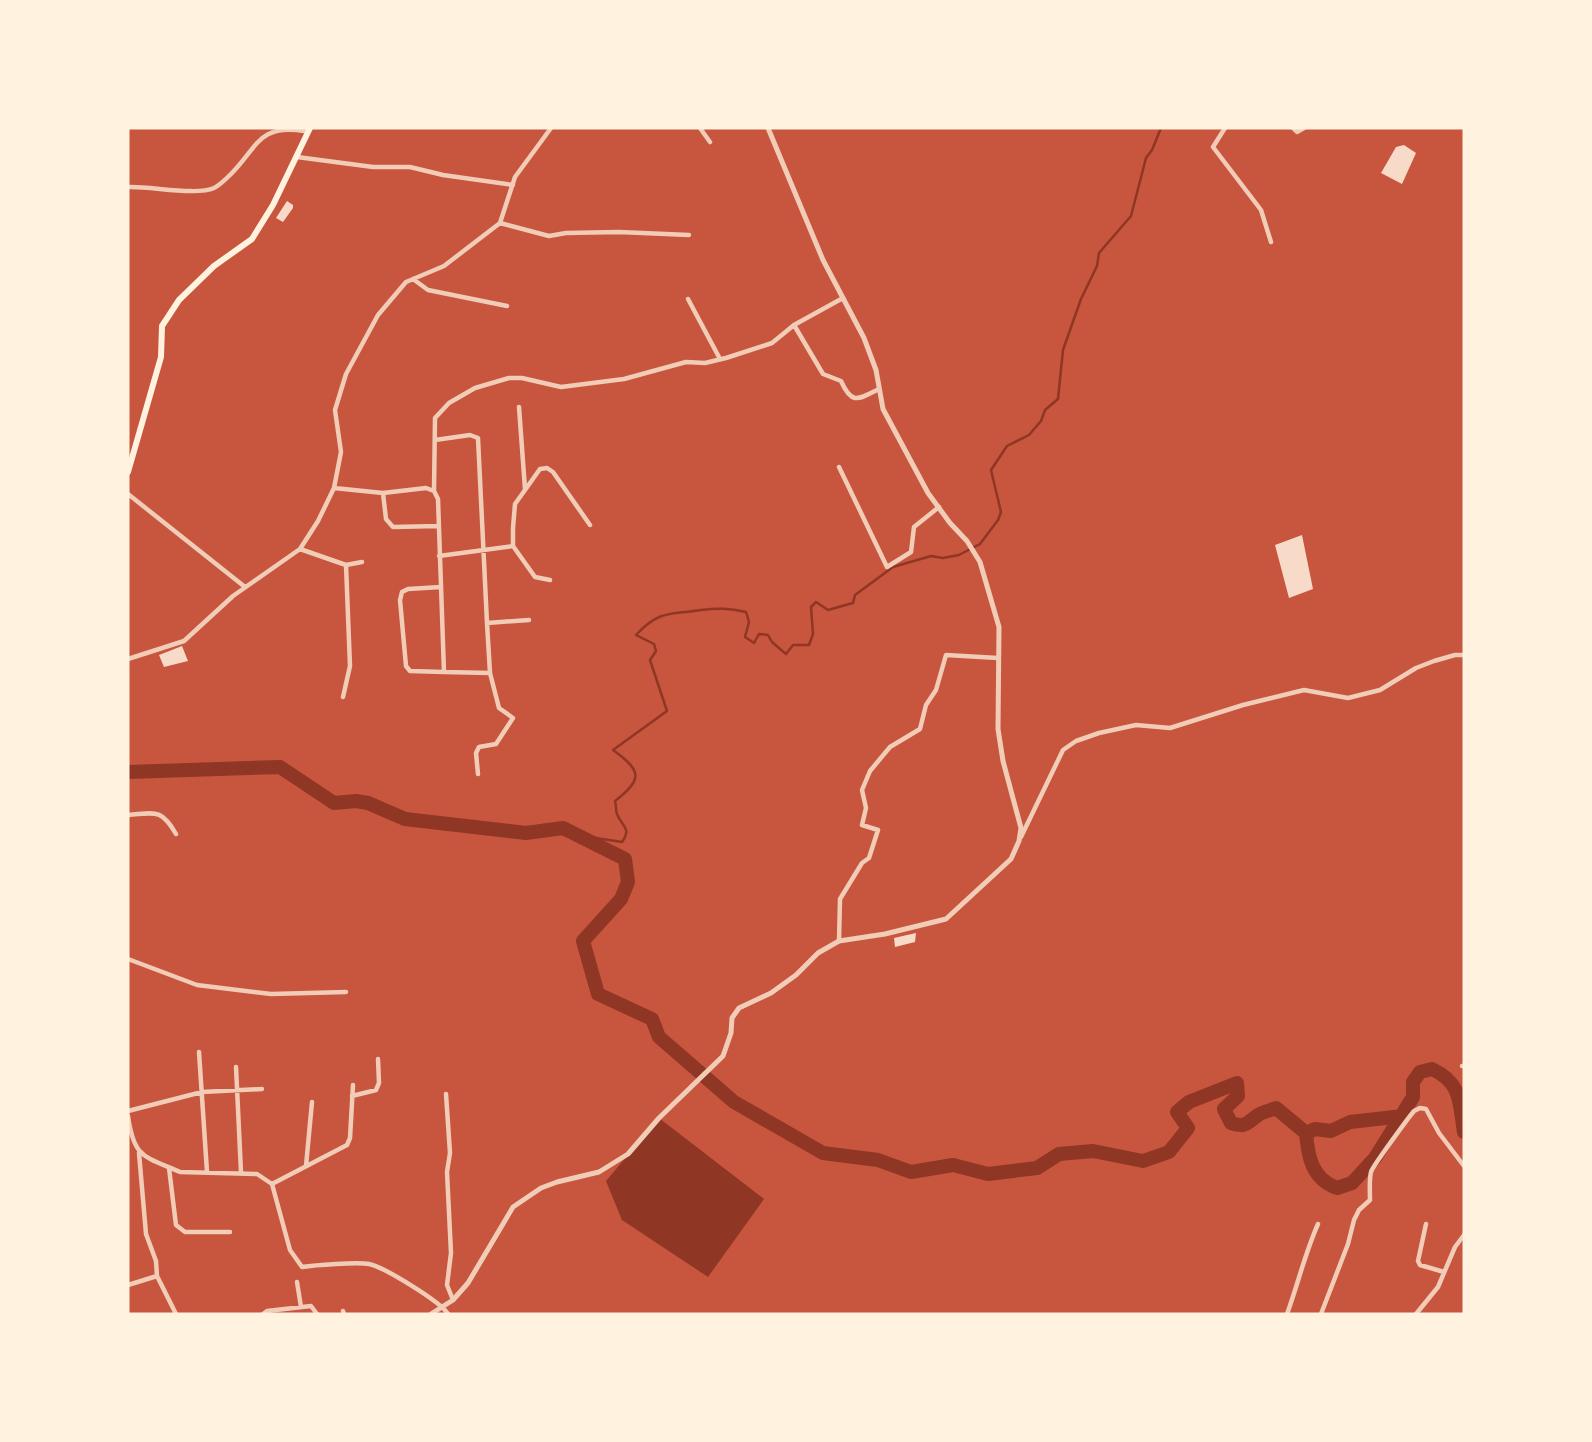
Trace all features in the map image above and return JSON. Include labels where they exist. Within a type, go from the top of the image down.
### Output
[{"type":"main road","points":[[128,472],[131,450],[161,357],[162,326],[178,300],[214,266],[252,239],[273,205],[309,128]]},
{"type":"street","points":[[128,187],[146,186],[197,192],[214,188],[241,164],[266,134],[288,128],[304,131],[309,128]]},
{"type":"street","points":[[128,659],[184,641],[244,587],[300,548],[318,521],[334,488],[341,452],[335,410],[346,374],[378,314],[406,282],[444,265],[500,223],[515,177],[551,128]]},
{"type":"street","points":[[700,128],[710,142]]},
{"type":"street","points":[[768,128],[823,260],[864,338],[876,370],[883,409],[928,493],[967,541],[980,562],[999,627],[998,729],[1003,761],[1021,828],[1019,841]]},
{"type":"street","points":[[1225,128],[1213,147],[1261,210],[1271,242]]},
{"type":"street","points":[[1293,128],[1297,132],[1304,128]]},
{"type":"street","points":[[297,157],[373,167],[410,167],[443,175],[513,185]]},
{"type":"street","points":[[500,223],[549,236],[619,232],[689,235]]},
{"type":"street","points":[[413,279],[428,290],[507,306]]},
{"type":"street","points":[[444,672],[438,499],[434,491],[435,418],[449,403],[474,388],[509,378],[522,377],[561,387],[624,379],[686,362],[705,363],[772,343],[794,325],[843,298]]},
{"type":"street","points":[[688,299],[720,359]]},
{"type":"street","points":[[794,325],[823,374],[841,381],[847,394],[853,399],[879,389]]},
{"type":"street","points":[[519,407],[525,490]]},
{"type":"street","points":[[435,440],[470,435],[478,438],[490,673],[499,708],[513,718],[496,744],[479,747],[476,753],[478,774]]},
{"type":"street","points":[[839,467],[887,567],[911,552],[914,527],[939,507]]},
{"type":"street","points":[[550,580],[535,578],[513,546],[515,504],[540,470],[547,468],[553,472],[590,525]]},
{"type":"street","points":[[334,488],[383,493],[426,488],[434,491]]},
{"type":"street","points":[[383,493],[386,519],[393,527],[438,526]]},
{"type":"street","points":[[128,494],[244,587]]},
{"type":"street","points":[[439,556],[513,546]]},
{"type":"street","points":[[300,548],[345,565],[362,562]]},
{"type":"street","points":[[343,697],[350,666],[345,565]]},
{"type":"street","points":[[441,587],[408,589],[402,592],[400,600],[406,666],[410,671],[490,673]]},
{"type":"street","points":[[487,623],[529,620]]},
{"type":"street","points":[[431,1314],[453,1300],[468,1283],[513,1207],[541,1188],[599,1172],[628,1154],[670,1107],[722,1057],[731,1033],[732,1018],[739,1008],[771,993],[796,975],[818,953],[839,941],[885,934],[946,919],[1011,859],[1063,750],[1076,741],[1136,725],[1170,728],[1243,705],[1304,690],[1348,698],[1380,690],[1416,668],[1434,661],[1455,654],[1464,655]]},
{"type":"street","points":[[839,941],[840,899],[862,863],[869,858],[878,830],[862,825],[866,808],[862,790],[870,771],[890,747],[920,729],[926,705],[936,690],[946,655],[998,658]]},
{"type":"street","points":[[128,815],[160,814],[167,818],[176,834]]},
{"type":"street","points":[[128,959],[197,985],[271,994],[346,992]]},
{"type":"street","points":[[199,1052],[207,1172]]},
{"type":"street","points":[[352,1096],[376,1090],[379,1083],[378,1059]]},
{"type":"street","points":[[236,1067],[241,1172]]},
{"type":"street","points":[[272,1184],[347,1145],[350,1138],[353,1084]]},
{"type":"street","points":[[176,1314],[157,1276],[156,1261],[146,1234],[139,1153],[131,1138],[128,1114],[202,1092],[262,1089]]},
{"type":"street","points":[[446,1094],[450,1153],[447,1172],[451,1253],[447,1284],[453,1300]]},
{"type":"street","points":[[306,1166],[313,1102]]},
{"type":"street","points":[[1321,1314],[1348,1244],[1354,1220],[1359,1210],[1370,1200],[1370,1174],[1415,1111],[1426,1109],[1464,1166]]},
{"type":"street","points":[[139,1153],[180,1172],[257,1174],[272,1184],[290,1250],[302,1267],[369,1264],[444,1307],[448,1314]]},
{"type":"street","points":[[169,1168],[176,1225],[179,1230],[230,1232]]},
{"type":"street","points":[[1287,1314],[1318,1224]]},
{"type":"street","points":[[1426,1224],[1418,1261],[1420,1265],[1444,1272]]},
{"type":"street","points":[[1416,1314],[1438,1287],[1455,1247],[1464,1235]]},
{"type":"street","points":[[128,1285],[157,1276]]},
{"type":"street","points":[[298,1282],[301,1307]]},
{"type":"street","points":[[263,1314],[267,1311],[283,1312],[312,1306],[317,1314]]},
{"type":"shaded area","points":[[659,1118],[764,1199],[708,1277],[622,1220],[606,1181]]},
{"type":"building","points":[[1404,145],[1416,153],[1402,184],[1381,173],[1396,147]]},
{"type":"building","points":[[287,201],[293,208],[283,222],[276,218]]},
{"type":"building","points":[[1302,535],[1313,589],[1289,598],[1275,545]]},
{"type":"building","points":[[182,646],[188,661],[164,667],[159,655]]},
{"type":"building","points":[[916,933],[915,942],[895,947],[894,938]]},
{"type":"waterway","points":[[583,836],[622,842],[626,830],[617,814],[615,801],[631,787],[635,775],[629,763],[613,750],[667,711],[650,660],[656,651],[654,644],[636,635],[652,621],[666,615],[707,609],[746,612],[749,622],[745,637],[754,643],[759,634],[768,635],[786,654],[793,645],[809,645],[813,634],[811,607],[816,602],[828,610],[853,603],[855,595],[893,567],[931,556],[943,558],[959,555],[980,544],[1001,512],[991,470],[1007,446],[1029,435],[1041,421],[1045,410],[1058,399],[1063,350],[1081,299],[1097,266],[1099,253],[1131,216],[1146,158],[1161,128]]},
{"type":"waterway","points":[[128,772],[280,767],[334,803],[356,801],[368,803],[405,819],[526,833],[563,828],[625,859],[628,882],[621,899],[583,941],[598,994],[652,1019],[659,1037],[734,1102],[823,1153],[878,1160],[911,1172],[953,1165],[988,1174],[1037,1168],[1059,1154],[1093,1151],[1143,1161],[1169,1152],[1188,1128],[1177,1112],[1189,1102],[1237,1083],[1238,1096],[1224,1109],[1231,1123],[1246,1124],[1260,1114],[1276,1108],[1306,1133],[1313,1166],[1322,1179],[1337,1188],[1352,1183],[1375,1158],[1413,1097],[1413,1082],[1420,1072],[1432,1069],[1442,1074],[1454,1087],[1460,1103],[1464,1132]]},
{"type":"waterway","points":[[1306,1133],[1315,1129],[1331,1131],[1350,1122],[1403,1116]]}]
